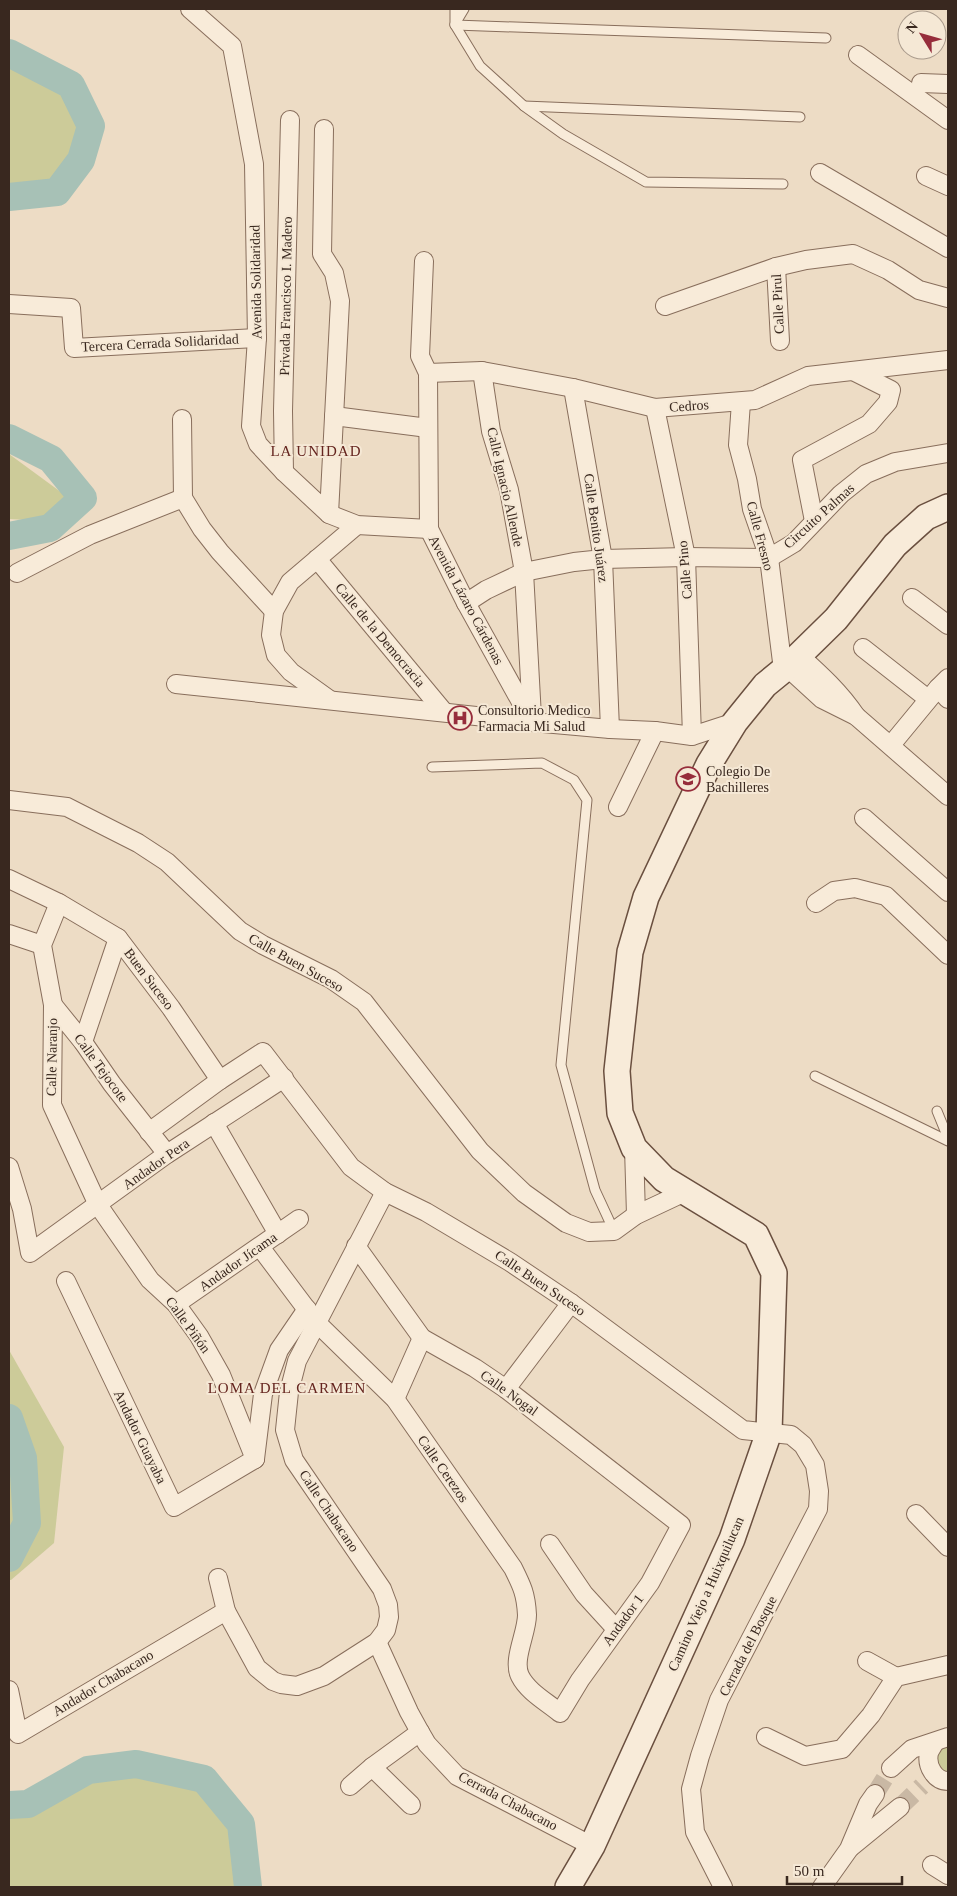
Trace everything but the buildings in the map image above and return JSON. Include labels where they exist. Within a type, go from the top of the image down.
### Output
[{"type":"main road","name":"Camino Viejo a Huixquilucan","points":[[568,1887],[592,1846],[732,1539],[769,1432],[774,1273],[756,1235],[664,1178],[634,1148],[620,1113],[617,1071],[630,952],[646,897],[709,764],[735,722],[765,685],[836,619],[895,545],[926,517],[948,507]]},
{"type":"street","name":"Avenida Solidaridad","points":[[190,9],[232,46],[254,164],[257,338],[251,426],[258,444],[284,472],[329,514],[358,526],[429,529]]},
{"type":"street","points":[[858,55],[948,120]]},
{"type":"street","points":[[921,83],[948,84]]},
{"type":"street","name":"Privada Francisco I. Madero","points":[[284,472],[283,411],[290,120]]},
{"type":"street","points":[[324,129],[322,254],[334,273],[340,301],[329,514]]},
{"type":"street","points":[[820,173],[948,248]]},
{"type":"street","points":[[926,176],[948,186]]},
{"type":"street","points":[[665,306],[776,267],[806,260],[853,254],[888,270],[919,290],[948,298]]},
{"type":"street","name":"Avenida Lázaro Cárdenas","points":[[424,262],[420,356],[428,373],[429,529],[466,603],[532,722]]},
{"type":"street","name":"Calle Pirul","points":[[776,267],[780,341]]},
{"type":"street","name":"Tercera Cerrada Solidaridad","points":[[9,304],[71,308],[74,348],[257,338]]},
{"type":"street","name":"Cedros","points":[[428,373],[482,371],[573,388],[655,408],[755,400],[808,376],[948,360]]},
{"type":"street","name":"Calle Ignacio Allende","points":[[482,371],[491,431],[509,490],[524,572],[532,722]]},
{"type":"street","points":[[814,522],[802,460],[869,424],[888,402],[891,390],[853,371]]},
{"type":"street","name":"Calle Benito Juárez","points":[[573,388],[603,559],[610,729]]},
{"type":"street","name":"Calle Fresno","points":[[741,402],[738,445],[747,479],[752,509],[768,558],[789,664]]},
{"type":"street","name":"Calle Pino","points":[[655,408],[686,557],[692,736]]},
{"type":"street","points":[[334,416],[428,428]]},
{"type":"street","points":[[182,419],[183,498],[202,529],[220,552],[274,611]]},
{"type":"street","name":"Circuito Palmas","points":[[466,603],[486,590],[524,572],[574,562],[603,559],[686,557],[768,558],[794,543],[842,494],[866,474],[896,462],[948,453]]},
{"type":"street","points":[[17,573],[90,536],[183,498]]},
{"type":"street","points":[[330,700],[291,672],[276,655],[271,635],[274,611],[290,582],[358,526]]},
{"type":"street","name":"Calle de la Democracia","points":[[318,559],[444,712]]},
{"type":"street","points":[[912,598],[948,625]]},
{"type":"street","points":[[863,648],[941,691],[891,745]]},
{"type":"street","points":[[789,664],[822,699],[856,716],[948,796]]},
{"type":"street","points":[[176,684],[532,722],[656,731],[692,736],[735,722]]},
{"type":"street","points":[[618,807],[656,731]]},
{"type":"street","name":"Calle Buen Suceso","points":[[10,800],[67,807],[138,843],[167,862],[240,931],[263,945],[331,979],[364,1002],[480,1151],[524,1193],[566,1223],[589,1232],[614,1231]]},
{"type":"street","points":[[864,818],[948,892]]},
{"type":"street","name":"Buen Suceso","points":[[9,879],[59,903],[118,938],[171,1008],[220,1080]]},
{"type":"street","points":[[816,903],[834,891],[855,888],[886,896],[948,955]]},
{"type":"street","points":[[9,934],[42,945],[59,903]]},
{"type":"street","points":[[83,1042],[118,938]]},
{"type":"street","name":"Calle Naranjo","points":[[42,945],[53,1005],[52,1105],[98,1205]]},
{"type":"street","name":"Calle Tejocote","points":[[53,1005],[167,1154]]},
{"type":"street","name":"Calle Buen Suceso","points":[[220,1080],[263,1052],[351,1167],[385,1192],[426,1212],[510,1262],[571,1303],[743,1430],[769,1432]]},
{"type":"street","name":"Andador Pera","points":[[9,1167],[22,1209],[30,1253],[167,1154],[284,1078]]},
{"type":"street","points":[[149,1132],[220,1080]]},
{"type":"street","points":[[214,1123],[278,1234]]},
{"type":"street","points":[[634,1148],[636,1215]]},
{"type":"street","name":"Calle Chabacano","points":[[218,1578],[226,1611],[257,1668],[273,1681],[281,1684],[297,1686],[324,1676],[377,1642],[386,1630],[389,1617],[388,1604],[382,1589],[294,1460],[285,1430],[289,1392],[312,1316],[356,1246],[385,1192]]},
{"type":"street","points":[[614,1231],[636,1215],[685,1192]]},
{"type":"street","name":"Calle Piñón","points":[[98,1205],[150,1280],[176,1304],[198,1336],[221,1375],[255,1459]]},
{"type":"street","name":"Andador Jícama","points":[[176,1304],[299,1219]]},
{"type":"street","name":"Calle Cerezos","points":[[260,1246],[312,1316],[395,1399],[513,1568],[525,1593],[527,1618],[518,1658],[519,1675],[529,1688],[560,1713]]},
{"type":"street","name":"Calle Nogal","points":[[356,1246],[422,1338],[475,1368],[506,1389],[681,1525]]},
{"type":"street","name":"Andador Guayaba","points":[[66,1281],[174,1507],[255,1459]]},
{"type":"street","points":[[506,1389],[571,1303]]},
{"type":"street","points":[[255,1459],[263,1394],[279,1350],[312,1316]]},
{"type":"street","points":[[395,1399],[422,1338]]},
{"type":"street","name":"Cerrada del Bosque","points":[[723,1887],[695,1832],[692,1790],[698,1764],[719,1700],[818,1509],[819,1491],[815,1465],[803,1445],[791,1434],[769,1432]]},
{"type":"street","points":[[916,1514],[948,1547]]},
{"type":"street","name":"Andador 1","points":[[560,1713],[580,1680],[650,1583],[681,1525]]},
{"type":"street","points":[[550,1544],[584,1594],[616,1629]]},
{"type":"street","name":"Andador Chabacano","points":[[9,1690],[18,1734],[226,1611]]},
{"type":"street","name":"Cerrada Chabacano","points":[[377,1642],[409,1712],[427,1744],[458,1776],[592,1846]]},
{"type":"street","points":[[867,1661],[896,1678]]},
{"type":"street","points":[[766,1737],[805,1756],[842,1749],[872,1715],[896,1678],[948,1665]]},
{"type":"street","points":[[350,1786],[372,1767],[420,1732]]},
{"type":"street","points":[[892,1768],[895,1763],[912,1749],[942,1740]]},
{"type":"street","points":[[939,1781],[928,1764],[929,1752],[942,1740]]},
{"type":"street","points":[[372,1767],[411,1805]]},
{"type":"street","points":[[822,1887],[849,1849],[868,1804],[875,1794]]},
{"type":"street","points":[[849,1849],[900,1807]]},
{"type":"street","points":[[932,1865],[948,1874]]},
{"type":"lane","points":[[455,9],[455,25],[480,66],[524,106],[563,134],[646,182],[783,184]]},
{"type":"lane","points":[[455,25],[464,9]]},
{"type":"lane","points":[[455,25],[826,38]]},
{"type":"lane","points":[[524,106],[800,117]]},
{"type":"lane","points":[[432,767],[542,763],[574,780],[587,800],[561,1066],[595,1190],[614,1231]]},
{"type":"lane","points":[[815,1076],[948,1139]]},
{"type":"lane","points":[[937,1111],[948,1139]]},
{"type":"shaded area","points":[[9,63],[65,91],[81,126],[73,156],[51,184],[9,188]]},
{"type":"shaded area","points":[[9,454],[69,498],[44,521],[9,519]]},
{"type":"shaded area","points":[[9,1350],[64,1447],[54,1543],[11,1580],[9,1580]]},
{"type":"shaded area","points":[[948,1745],[948,1775],[937,1768],[935,1757],[940,1748]]},
{"type":"shaded area","points":[[136,1773],[199,1787],[233,1827],[239,1887],[9,1887],[9,1813],[31,1813],[91,1778]]},
{"type":"waterway","points":[[9,53],[71,85],[91,126],[81,160],[57,192],[9,197]]},
{"type":"waterway","points":[[9,438],[51,459],[83,498],[50,528],[9,536]]},
{"type":"waterway","points":[[9,1418],[23,1458],[27,1523],[9,1558]]},
{"type":"waterway","points":[[9,1805],[28,1804],[88,1770],[136,1764],[204,1779],[241,1824],[248,1887]]},
{"type":"tunnel","points":[[875,1794],[891,1768]]},
{"type":"tunnel","points":[[900,1807],[922,1786]]},
{"type":"place","name":"Consultorio Medico Farmacia Mi Salud","points":[[460,718]]},
{"type":"place","name":"Colegio De Bachilleres","points":[[688,779]]},
{"type":"district","name":"LA UNIDAD","points":[[316,451]]},
{"type":"district","name":"LOMA DEL CARMEN","points":[[287,1388]]}]
